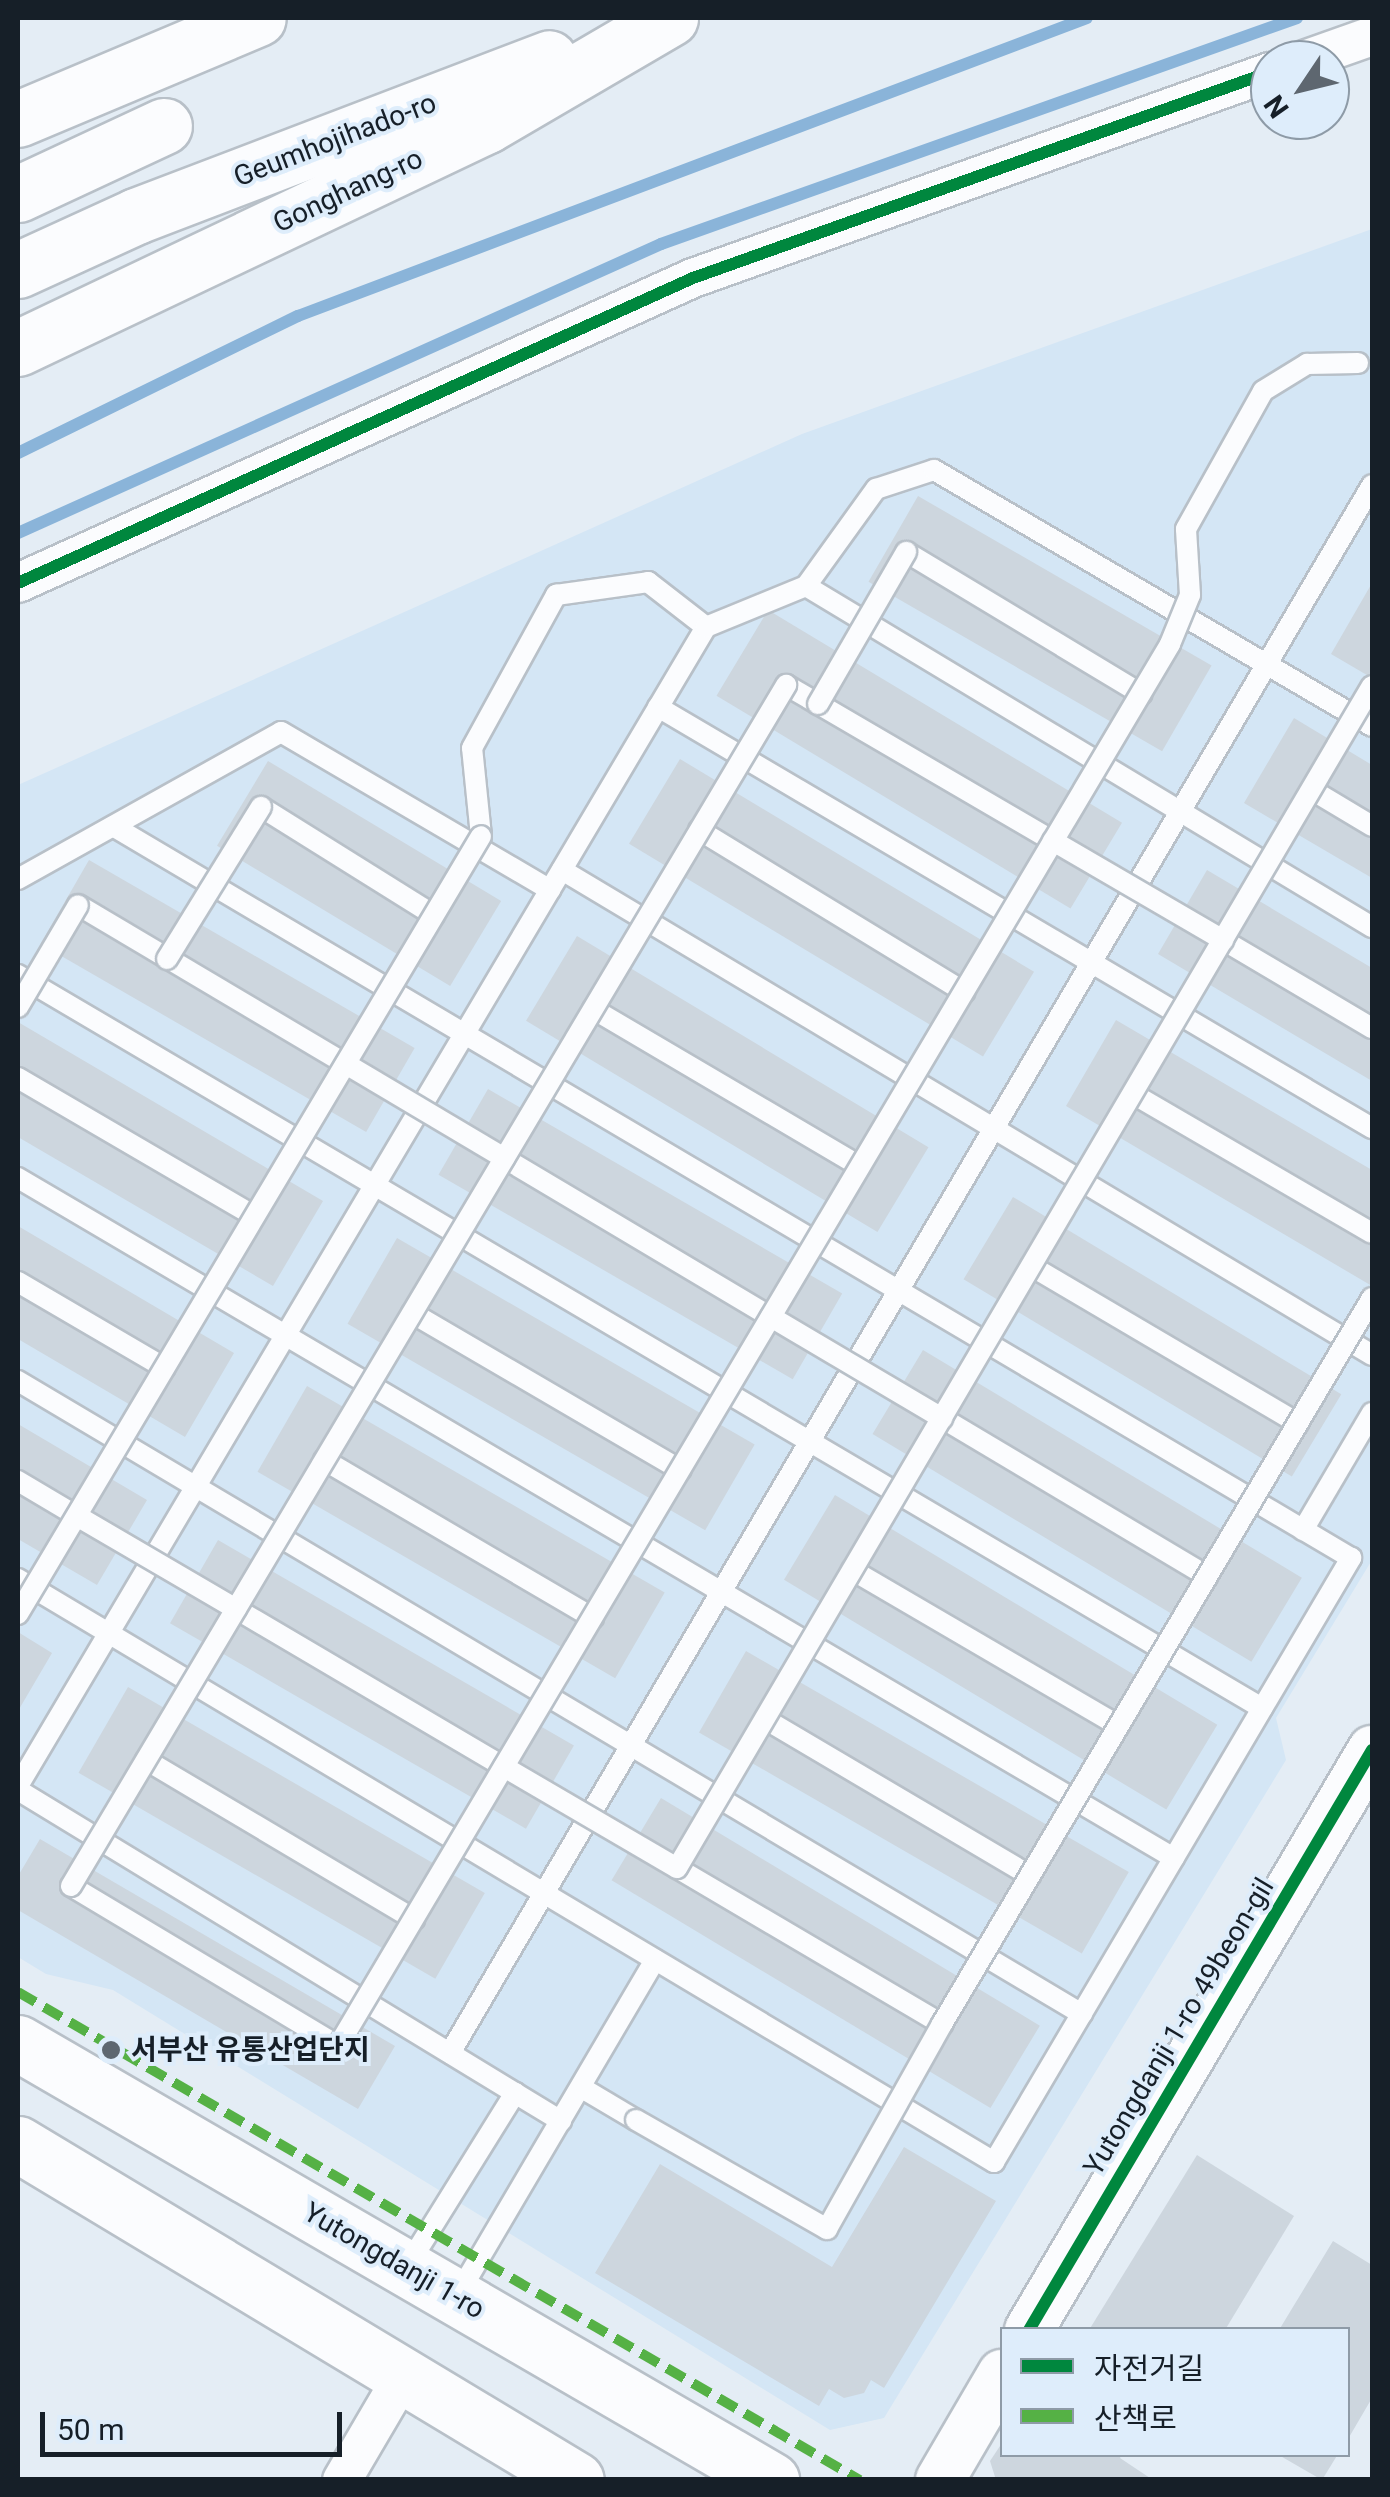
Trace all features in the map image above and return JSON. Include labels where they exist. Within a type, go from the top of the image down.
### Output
[{"type":"main road","points":[[18,119],[258,18]]},
{"type":"main road","name":"Geumhojihado-ro","points":[[18,270],[136,216],[656,18]]},
{"type":"main road","name":"Gonghang-ro","points":[[18,348],[487,125],[670,18]]},
{"type":"main road","points":[[18,194],[164,126]]},
{"type":"main road","name":"Yutongdanji 1-ro","points":[[18,2044],[771,2480]]},
{"type":"main road","points":[[18,2144],[576,2480]]},
{"type":"street","points":[[18,582],[693,278],[1250,79]]},
{"type":"street","name":"Yutongdanji 1-ro 49beon-gil","points":[[1031,2327],[1372,1750]]},
{"type":"street","points":[[342,2480],[403,2376]]},
{"type":"street","points":[[940,2480],[1000,2377]]},
{"type":"lane","points":[[1365,368],[1307,364],[1263,391],[1186,530],[1190,595],[1170,644],[1054,841],[860,1166],[681,1470],[338,2046],[71,1886],[786,685],[1054,841],[1372,1028]]},
{"type":"lane","points":[[562,2121],[18,1788],[108,1633],[706,627],[806,586],[876,489],[934,470],[1372,726]]},
{"type":"lane","points":[[450,2053],[1266,664],[1370,496]]},
{"type":"lane","points":[[818,704],[906,552],[1141,694]]},
{"type":"lane","points":[[18,1614],[481,836],[472,748],[556,595],[648,582],[706,627]]},
{"type":"lane","points":[[806,586],[1372,927]]},
{"type":"lane","points":[[677,1868],[1372,686]]},
{"type":"lane","points":[[658,706],[1372,1128]]},
{"type":"lane","points":[[18,879],[281,732],[550,890]]},
{"type":"lane","points":[[1312,790],[1372,826]]},
{"type":"lane","points":[[168,958],[261,807],[434,915]]},
{"type":"lane","points":[[18,1580],[994,2162],[1352,1558],[112,826]]},
{"type":"lane","points":[[699,830],[964,992]]},
{"type":"lane","points":[[562,870],[1372,1356]]},
{"type":"lane","points":[[18,1008],[78,905],[1208,1576]]},
{"type":"lane","points":[[18,976],[1262,1708]]},
{"type":"lane","points":[[593,1009],[860,1166]]},
{"type":"lane","points":[[18,1078],[254,1216]]},
{"type":"lane","points":[[1133,1094],[1372,1233]]},
{"type":"lane","points":[[18,1178],[1174,1858]]},
{"type":"lane","points":[[1032,1266],[1298,1424]]},
{"type":"lane","points":[[18,1282],[164,1368]]},
{"type":"lane","points":[[582,2088],[827,2229],[942,2024],[1372,1298]]},
{"type":"lane","points":[[412,1313],[681,1470]]},
{"type":"lane","points":[[18,1381],[1082,2014]]},
{"type":"lane","points":[[1303,1530],[1372,1413]]},
{"type":"lane","points":[[324,1460],[593,1618]]},
{"type":"lane","points":[[18,1481],[942,2024]]},
{"type":"lane","points":[[852,1570],[1119,1726]]},
{"type":"lane","points":[[765,1718],[1030,1876]]},
{"type":"lane","points":[[146,1760],[414,1919]]},
{"type":"lane","points":[[456,2297],[582,2088],[591,2062],[655,1960]]},
{"type":"lane","points":[[406,2268],[515,2093]]},
{"type":"shaded area","points":[[1372,229],[1372,1560],[1276,1718],[1286,1760],[884,2418],[830,2430],[113,1990],[46,1974],[18,1957],[18,785],[802,434]]},
{"type":"building","points":[[918,496],[1212,666],[1162,751],[868,582]]},
{"type":"building","points":[[1372,583],[1372,678],[1331,654]]},
{"type":"building","points":[[768,610],[1122,823],[1071,908],[716,696]]},
{"type":"building","points":[[1294,718],[1372,765],[1372,878],[1244,803]]},
{"type":"building","points":[[680,759],[1034,972],[983,1057],[629,844]]},
{"type":"building","points":[[268,761],[501,901],[450,986],[217,846]]},
{"type":"building","points":[[89,860],[415,1048],[366,1132],[40,944]]},
{"type":"building","points":[[1207,870],[1372,968],[1372,1081],[1158,954]]},
{"type":"building","points":[[577,936],[928,1147],[877,1232],[526,1021]]},
{"type":"building","points":[[1116,1020],[1372,1170],[1372,1286],[1066,1106]]},
{"type":"building","points":[[18,1022],[323,1201],[273,1286],[18,1137]]},
{"type":"building","points":[[488,1089],[842,1294],[793,1379],[439,1175]]},
{"type":"building","points":[[1013,1197],[1341,1394],[1292,1477],[964,1279]]},
{"type":"building","points":[[18,1226],[234,1353],[185,1437],[18,1339]]},
{"type":"building","points":[[397,1238],[755,1444],[705,1530],[348,1324]]},
{"type":"building","points":[[923,1350],[1302,1578],[1251,1662],[873,1434]]},
{"type":"building","points":[[307,1386],[665,1592],[615,1678],[257,1472]]},
{"type":"building","points":[[18,1424],[147,1500],[97,1585],[18,1539]]},
{"type":"building","points":[[835,1495],[1217,1725],[1166,1810],[784,1580]]},
{"type":"building","points":[[218,1540],[574,1746],[526,1829],[170,1623]]},
{"type":"building","points":[[18,1632],[52,1653],[18,1711]]},
{"type":"building","points":[[746,1651],[1129,1872],[1082,1953],[699,1732]]},
{"type":"building","points":[[128,1687],[485,1893],[435,1979],[78,1773]]},
{"type":"building","points":[[661,1798],[1040,2026],[990,2108],[612,1880]]},
{"type":"building","points":[[40,1839],[395,2046],[358,2109],[18,1910],[18,1876]]},
{"type":"building","points":[[904,2147],[996,2201],[884,2388],[871,2380],[864,2393],[844,2398],[829,2389],[819,2406],[595,2273],[660,2164],[832,2267]]},
{"type":"building","points":[[1197,2155],[1294,2216],[1227,2327],[1091,2327]]},
{"type":"building","points":[[1333,2241],[1372,2265],[1372,2398],[1350,2436],[1350,2327],[1281,2327]]},
{"type":"building","points":[[1000,2446],[1000,2457],[1120,2457],[1153,2480],[996,2480],[990,2461]]},
{"type":"building","points":[[1282,2457],[1336,2457],[1322,2480]]},
{"type":"waterway","points":[[18,453],[298,316],[1087,18]]},
{"type":"waterway","points":[[18,533],[661,244],[1297,18]]},
{"type":"marked path","points":[[18,1992],[860,2480]]},
{"type":"cycle path","points":[[18,583],[693,278],[1250,79]]},
{"type":"cycle path","points":[[1031,2327],[1372,1750]]},
{"type":"place","name":"서부산 유통산업단지","points":[[111,2050]]}]
